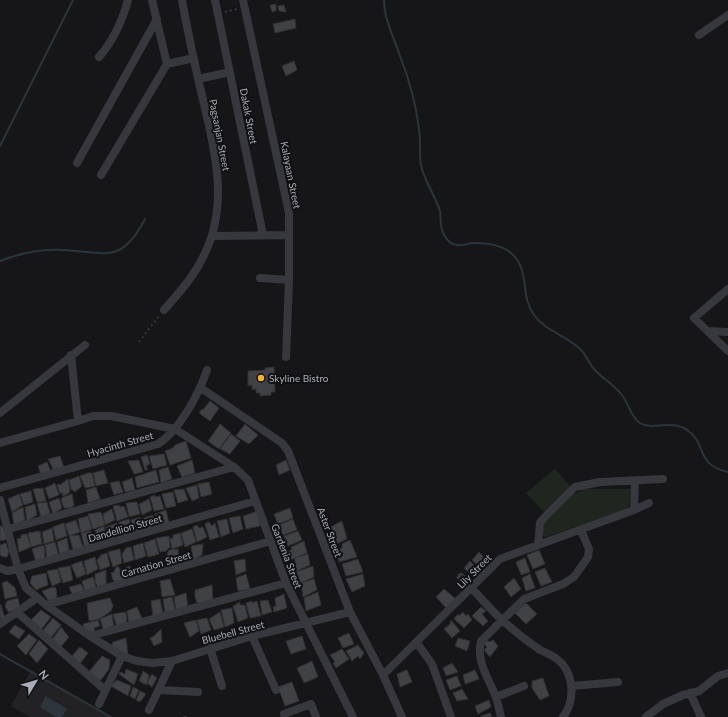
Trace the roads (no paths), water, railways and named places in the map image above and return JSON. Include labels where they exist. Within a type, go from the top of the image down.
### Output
[{"type":"street","points":[[99,57],[109,45],[118,29],[128,0]]},
{"type":"street","points":[[101,175],[167,64],[152,0]]},
{"type":"street","name":"Pagsanjan Street","points":[[164,310],[195,272],[212,236],[218,194],[218,165],[198,79],[182,0]]},
{"type":"street","name":"Dakak Street","points":[[215,0],[263,235]]},
{"type":"street","name":"Kalayaan Street","points":[[244,4],[286,194],[289,235],[286,357]]},
{"type":"street","points":[[699,35],[728,14]]},
{"type":"street","points":[[77,162],[157,19]]},
{"type":"street","points":[[167,64],[194,58]]},
{"type":"street","points":[[198,79],[230,72]]},
{"type":"street","points":[[212,236],[289,235]]},
{"type":"street","points":[[260,278],[289,280]]},
{"type":"street","points":[[728,289],[694,318],[728,351]]},
{"type":"street","points":[[708,331],[728,332]]},
{"type":"street","points":[[0,413],[85,345]]},
{"type":"street","points":[[71,355],[78,421]]},
{"type":"street","name":"Hyacinth Street","points":[[0,488],[158,444],[175,429],[201,388],[207,370]]},
{"type":"street","name":"Aster Street","points":[[201,388],[282,443],[288,451],[350,612],[383,675],[402,717]]},
{"type":"street","points":[[0,444],[93,416],[111,416],[175,429]]},
{"type":"street","name":"Gardenia Street","points":[[175,429],[234,467],[248,480],[286,583],[353,717]]},
{"type":"street","points":[[9,529],[234,467]]},
{"type":"street","points":[[538,545],[540,523],[542,519],[575,486],[600,482],[663,480]]},
{"type":"street","points":[[634,481],[634,510]]},
{"type":"street","name":"Bluebell Street","points":[[0,500],[9,529],[18,568],[26,588],[46,605],[90,636],[122,656],[153,663],[172,661],[252,636],[350,612]]},
{"type":"street","name":"Dandellion Street","points":[[0,568],[8,571],[255,501]]},
{"type":"street","name":"Lily Street","points":[[383,675],[417,643],[500,559],[581,530],[649,503]]},
{"type":"street","points":[[501,717],[496,697],[480,661],[479,650],[481,641],[528,596],[563,584],[574,577],[588,558],[589,549],[581,530]]},
{"type":"street","name":"Carnation Street","points":[[46,605],[271,541]]},
{"type":"street","points":[[461,576],[502,620],[540,649],[557,659],[568,674],[572,686],[571,701],[563,717]]},
{"type":"street","points":[[90,636],[286,583]]},
{"type":"street","points":[[0,624],[18,613],[37,598]]},
{"type":"street","points":[[18,613],[106,690]]},
{"type":"street","points":[[252,636],[276,690]]},
{"type":"street","points":[[417,643],[432,664],[451,717]]},
{"type":"street","points":[[210,648],[222,686]]},
{"type":"street","points":[[99,704],[122,656]]},
{"type":"street","points":[[149,710],[172,661]]},
{"type":"street","points":[[646,717],[663,704],[699,691],[718,676],[728,673]]},
{"type":"street","points":[[572,686],[618,682]]},
{"type":"street","points":[[496,697],[524,686]]},
{"type":"street","points":[[159,690],[198,692]]},
{"type":"street","points":[[690,693],[701,717]]},
{"type":"street","points":[[285,715],[311,704],[316,717]]},
{"type":"waterway","points":[[0,146],[73,0]]},
{"type":"waterway","points":[[384,0],[387,21],[414,101],[420,134],[420,161],[422,171],[440,211],[441,228],[443,233],[451,243],[455,245],[484,243],[505,249],[513,255],[518,261],[521,269],[527,300],[534,315],[544,326],[581,350],[594,369],[622,395],[637,420],[645,425],[675,425],[687,430],[693,435],[710,464],[728,472]]},
{"type":"waterway","points":[[0,261],[23,254],[47,250],[102,253],[120,250],[128,244],[145,219]]},
{"type":"waterway","points":[[0,654],[111,717]]},
{"type":"place","name":"Skyline Bistro","points":[[261,378]]}]
